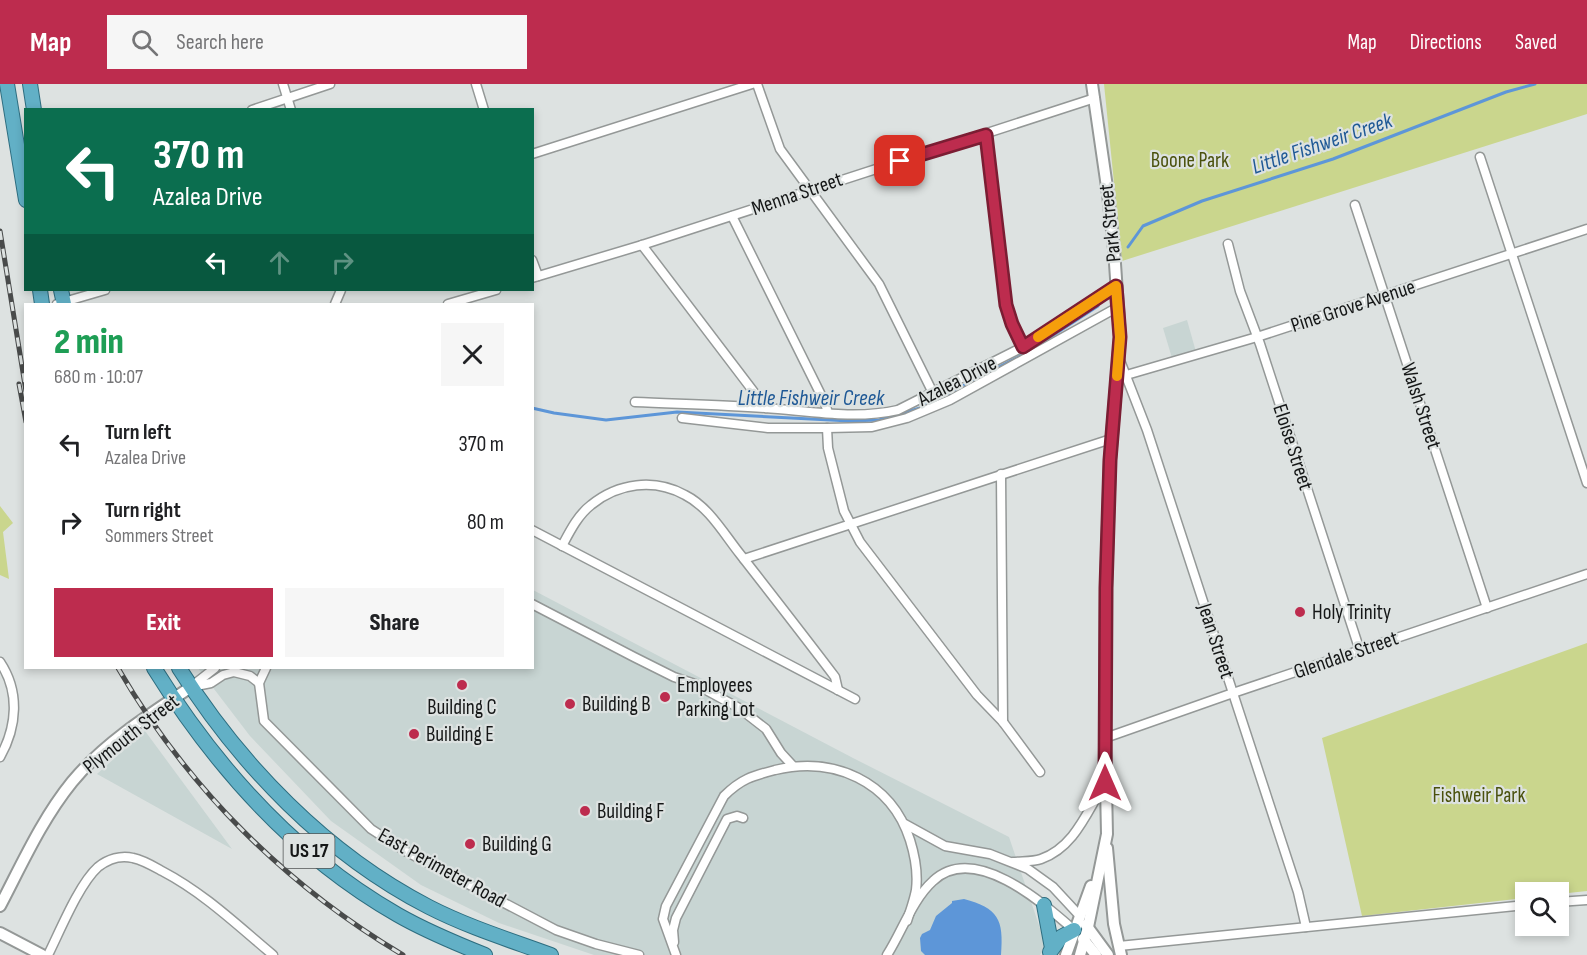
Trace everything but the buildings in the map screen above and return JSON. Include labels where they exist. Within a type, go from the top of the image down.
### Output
[{"type":"highway","points":[[7,84],[24,182]]},
{"type":"highway","points":[[30,84],[34,108]]},
{"type":"highway","name":"US 17","points":[[155,669],[173,699],[222,765],[295,839],[369,897],[418,926],[485,955]]},
{"type":"highway","name":"US 17","points":[[180,669],[239,749],[271,786],[314,827],[359,864],[429,907],[480,929],[551,955]]},
{"type":"highway","points":[[1044,904],[1050,952]]},
{"type":"highway","points":[[418,926],[467,955]]},
{"type":"highway","points":[[1050,952],[1061,937],[1074,930]]},
{"type":"street","points":[[283,84],[290,108]]},
{"type":"street","points":[[258,108],[330,84]]},
{"type":"street","points":[[476,84],[483,108]]},
{"type":"street","points":[[534,153],[752,84]]},
{"type":"street","points":[[757,84],[780,148],[879,284],[933,393]]},
{"type":"street","name":"Park Street","points":[[1080,955],[1085,941],[1107,834],[1106,588],[1111,439],[1121,376],[1118,307],[1108,194],[1092,84]]},
{"type":"street","name":"Menna Street","points":[[535,277],[642,245],[1095,98]]},
{"type":"street","points":[[986,135],[1006,305],[1023,347]]},
{"type":"street","points":[[1480,157],[1587,483]]},
{"type":"street","name":"Walsh Street","points":[[1355,205],[1487,608]]},
{"type":"street","points":[[732,216],[788,324],[828,413]]},
{"type":"street","name":"Pine Grove Avenue","points":[[1121,376],[1257,337],[1587,229]]},
{"type":"street","name":"Eloise Street","points":[[1228,244],[1240,291],[1360,651]]},
{"type":"street","points":[[642,245],[766,408]]},
{"type":"street","name":"Azalea Drive","points":[[635,402],[876,415],[898,410],[1023,347],[1116,286]]},
{"type":"street","points":[[61,300],[101,291]]},
{"type":"street","points":[[451,303],[493,291]]},
{"type":"street","name":"Azalea Drive","points":[[682,418],[768,428],[872,427],[907,418],[939,405],[1118,307]]},
{"type":"street","name":"Jean Street","points":[[1121,376],[1147,430],[1298,892],[1306,927]]},
{"type":"street","points":[[828,428],[828,448],[844,512],[860,542],[1040,772]]},
{"type":"street","points":[[744,559],[1111,439]]},
{"type":"street","points":[[1001,474],[1003,722]]},
{"type":"street","points":[[562,546],[580,517],[590,506],[604,496],[628,486],[654,485],[686,495],[699,504],[744,559],[835,677],[838,690]]},
{"type":"street","points":[[534,531],[855,699]]},
{"type":"street","name":"Glendale Street","points":[[1105,738],[1587,574]]},
{"type":"street","points":[[534,605],[739,708],[766,729],[781,753],[793,766]]},
{"type":"street","points":[[0,662],[10,682],[14,705],[12,728],[0,757]]},
{"type":"street","points":[[192,687],[214,669]]},
{"type":"street","points":[[192,687],[211,683],[223,675],[234,672],[250,676],[259,683],[266,669]]},
{"type":"street","name":"East Perimeter Road","points":[[259,683],[264,721],[351,810],[390,843],[556,930],[596,944],[639,955]]},
{"type":"street","name":"Plymouth Street","points":[[0,906],[42,827],[74,780],[100,753],[192,687]]},
{"type":"street","points":[[675,952],[663,919],[666,906],[724,796],[736,784],[749,776],[793,766],[833,769],[857,776],[882,794],[898,812],[905,824],[914,853],[916,872],[914,900],[907,921]]},
{"type":"street","points":[[1013,862],[1039,860],[1064,846],[1076,832],[1105,783]]},
{"type":"street","points":[[675,952],[673,930],[676,918],[727,819],[737,816],[743,818]]},
{"type":"street","points":[[905,824],[945,846],[990,854],[1028,869],[1053,887],[1080,915],[1108,955]]},
{"type":"street","points":[[1107,834],[1109,882],[1120,951],[1306,927],[1515,906]]},
{"type":"street","points":[[48,955],[93,872],[110,860],[121,857],[144,861],[178,879],[209,900],[273,955]]},
{"type":"street","name":"Park Street","points":[[1066,955],[1099,866]]},
{"type":"street","points":[[887,955],[919,899],[933,881],[944,873],[958,870],[985,871],[1019,887],[1044,904],[1074,930],[1096,955]]},
{"type":"street","points":[[1569,901],[1587,900]]},
{"type":"street","points":[[0,933],[42,955]]},
{"type":"shaded area","points":[[1187,320],[1196,352],[1172,358],[1163,328]]},
{"type":"shaded area","points":[[534,591],[1009,837],[1046,946],[1040,955],[594,955],[499,923],[421,885],[331,821],[250,736],[199,669],[534,669]]},
{"type":"shaded area","points":[[145,731],[232,849],[97,774]]},
{"type":"green space","name":"Boone Park","points":[[1104,84],[1587,84],[1587,114],[1122,261]]},
{"type":"green space","points":[[0,506],[13,523],[3,532],[9,579],[0,575]]},
{"type":"green space","name":"Fishweir Park","points":[[1587,643],[1587,891],[1569,893],[1569,882],[1515,882],[1515,899],[1362,916],[1322,738]]},
{"type":"water","points":[[964,899],[985,906],[996,917],[1000,924],[1001,955],[925,955],[921,951],[922,934],[930,930],[936,916],[952,901]]},
{"type":"waterway","name":"Little Fishweir Creek","points":[[1128,247],[1143,226],[1202,201],[1333,159],[1506,92],[1535,84]]},
{"type":"waterway","name":"Little Fishweir Creek","points":[[534,408],[606,420],[677,412],[850,421],[879,420],[920,408],[1026,353],[1098,306]]},
{"type":"railway","points":[[0,231],[24,379]]},
{"type":"railway","points":[[19,384],[24,411]]},
{"type":"railway","points":[[119,669],[145,712],[175,753],[207,793],[242,830],[318,897],[403,955]]},
{"type":"slow traffic","points":[[1038,337],[1116,286],[1120,337],[1117,376]]},
{"type":"place","name":"Holy Trinity","points":[[1300,612]]},
{"type":"place","name":"Building C","points":[[462,685]]},
{"type":"place","name":"Employees Parking Lot","points":[[665,697]]},
{"type":"place","name":"Building B","points":[[570,704]]},
{"type":"place","name":"Building E","points":[[414,734]]},
{"type":"place","name":"Building F","points":[[585,811]]},
{"type":"place","name":"Building G","points":[[470,844]]},
{"type":"route","points":[[900,161],[986,135],[1006,305],[1023,347],[1116,286],[1120,337],[1110,460],[1106,588],[1105,783]]}]
